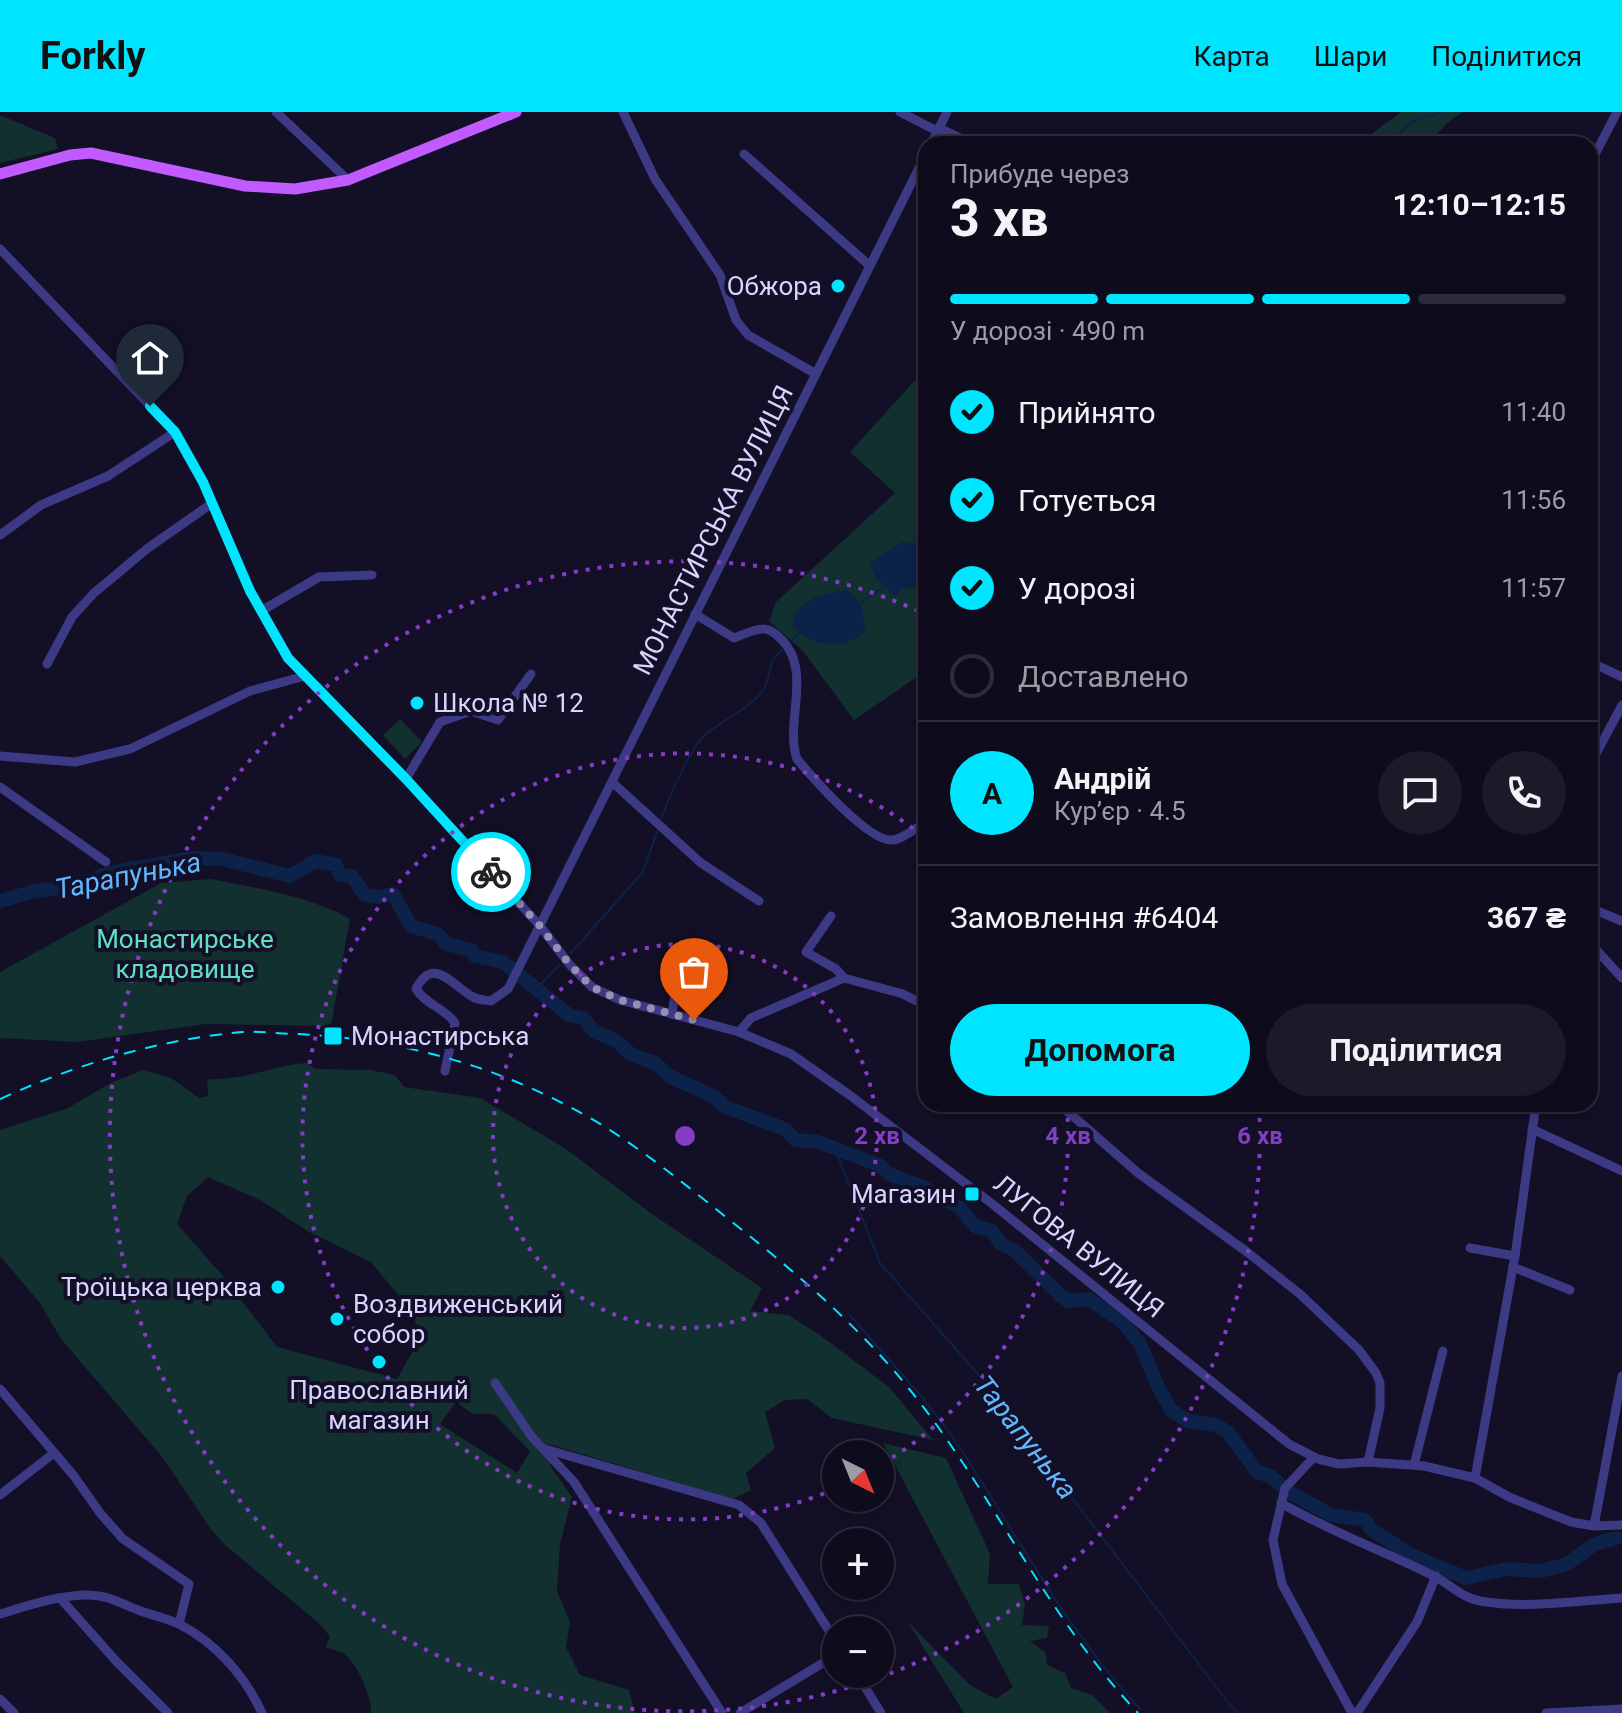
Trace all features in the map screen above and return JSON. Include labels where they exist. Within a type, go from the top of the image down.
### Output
[{"type":"main road","points":[[0,174],[70,155],[91,153],[245,186],[295,189],[348,180],[516,112]]},
{"type":"street","points":[[276,112],[348,180]]},
{"type":"street","points":[[623,112],[655,179],[720,275],[736,320],[748,335],[816,374]]},
{"type":"street","points":[[900,112],[954,136]]},
{"type":"street","points":[[935,136],[947,112]]},
{"type":"street","points":[[1598,150],[1618,114]]},
{"type":"street","points":[[744,154],[870,266]]},
{"type":"street","name":"МОНАСТИРСЬКА ВУЛИЦЯ","points":[[445,1071],[455,1023],[418,993],[416,989],[420,981],[425,975],[441,975],[475,998],[491,1001],[510,984],[918,170]]},
{"type":"street","name":"ЛУГОВА ВУЛИЦЯ","points":[[0,249],[175,432],[203,482],[250,591],[288,658],[406,779],[592,987],[620,1000],[739,1032],[791,1054],[1007,1216],[1289,1444],[1314,1457],[1339,1464],[1414,1465],[1475,1478],[1555,1517],[1594,1526],[1622,1525]]},
{"type":"street","points":[[0,535],[41,505],[108,476],[175,432]]},
{"type":"street","points":[[47,664],[74,613],[94,593],[148,548],[211,504]]},
{"type":"street","points":[[261,611],[319,577],[372,575]]},
{"type":"street","points":[[695,614],[734,638],[764,629],[775,633],[786,643],[793,656],[796,675],[793,747],[797,759],[855,821],[883,839],[894,840],[918,826]]},
{"type":"street","points":[[1598,666],[1622,677]]},
{"type":"street","points":[[406,779],[440,722],[471,711],[498,720],[531,674]]},
{"type":"street","points":[[0,756],[75,762],[130,749],[250,691],[305,676]]},
{"type":"street","points":[[1598,750],[1622,705]]},
{"type":"street","points":[[612,782],[701,863],[759,901]]},
{"type":"street","points":[[0,787],[106,862]]},
{"type":"street","points":[[1598,911],[1622,921]]},
{"type":"street","points":[[831,916],[806,952],[836,969],[844,978],[903,994],[918,1002]]},
{"type":"street","points":[[672,1014],[682,947]]},
{"type":"street","points":[[1598,952],[1622,978]]},
{"type":"street","points":[[739,1032],[751,1018],[844,978]]},
{"type":"street","points":[[1068,1112],[1138,1173],[1301,1295],[1359,1350],[1380,1383],[1380,1408],[1368,1462]]},
{"type":"street","points":[[1475,1478],[1515,1256],[1535,1112]]},
{"type":"street","points":[[1532,1129],[1622,1171]]},
{"type":"street","points":[[1470,1248],[1515,1256]]},
{"type":"street","points":[[1513,1267],[1570,1290]]},
{"type":"street","points":[[1414,1465],[1443,1351]]},
{"type":"street","points":[[1594,1526],[1622,1376]]},
{"type":"street","points":[[495,1383],[532,1437],[574,1482],[722,1713]]},
{"type":"street","points":[[0,1389],[123,1539],[189,1584],[179,1624]]},
{"type":"street","points":[[545,1449],[739,1505],[761,1523],[822,1620]]},
{"type":"street","points":[[0,1495],[54,1453]]},
{"type":"street","points":[[1314,1457],[1285,1488],[1273,1540],[1282,1584],[1355,1713],[1417,1622],[1436,1576]]},
{"type":"street","points":[[1281,1503],[1318,1524],[1436,1576],[1464,1597],[1482,1602],[1534,1604],[1622,1598]]},
{"type":"street","points":[[0,1614],[60,1598],[85,1595],[109,1597],[179,1624],[208,1645],[233,1666],[249,1686],[262,1713]]},
{"type":"street","points":[[60,1598],[168,1713]]},
{"type":"street","points":[[740,1713],[822,1663]]},
{"type":"street","points":[[866,1688],[881,1713]]},
{"type":"street","points":[[0,1699],[14,1713]]},
{"type":"street","points":[[1546,1713],[1622,1709]]},
{"type":"green space","points":[[1401,112],[1463,112],[1435,136],[1369,136]]},
{"type":"green space","points":[[0,115],[55,138],[58,149],[0,163]]},
{"type":"green space","points":[[918,377],[918,676],[854,720],[803,651],[769,621],[776,602],[895,493],[850,452]]},
{"type":"green space","points":[[400,719],[422,742],[405,759],[383,735]]},
{"type":"green space","name":"Монастирське кладовище","points":[[211,879],[300,898],[350,919],[331,1026],[206,1024],[77,1042],[0,1038],[0,972],[161,883]]},
{"type":"green space","points":[[306,1063],[316,1069],[370,1070],[395,1075],[404,1087],[480,1098],[566,1149],[652,1214],[762,1288],[750,1311],[788,1315],[820,1335],[889,1387],[933,1440],[832,1418],[807,1399],[785,1400],[765,1412],[775,1448],[746,1473],[751,1490],[733,1499],[548,1444],[551,1467],[572,1497],[560,1545],[557,1591],[570,1622],[566,1647],[580,1675],[629,1690],[635,1713],[371,1713],[359,1672],[349,1658],[325,1647],[330,1637],[321,1625],[225,1545],[210,1528],[163,1458],[61,1339],[40,1303],[0,1256],[0,1130],[68,1108],[111,1083],[143,1070],[171,1078],[199,1098],[208,1096],[207,1079],[233,1078]],"holes":[[[208,1177],[262,1201],[307,1231],[371,1262],[408,1307],[422,1335],[397,1379],[277,1347],[223,1276],[177,1224],[187,1196]],[[456,1402],[473,1414],[494,1414],[530,1451],[517,1473],[440,1424]]]},
{"type":"green space","points":[[894,1446],[946,1458],[990,1554],[988,1584],[1019,1584],[1025,1604],[1022,1625],[1049,1626],[1047,1638],[1030,1641],[1046,1653],[1047,1665],[1065,1673],[1071,1688],[1092,1695],[1110,1713],[964,1713],[907,1621],[970,1685],[996,1699],[1013,1687],[894,1464]]},
{"type":"water","points":[[902,542],[915,543],[918,544],[918,582],[914,588],[902,589],[895,596],[876,579],[870,563]]},
{"type":"water","points":[[847,590],[860,602],[866,630],[858,637],[839,644],[819,643],[793,627],[799,610],[812,599]]},
{"type":"waterway","name":"Тарапунька","points":[[1397,136],[1413,121],[1442,112]]},
{"type":"waterway","name":"Тарапунька","points":[[859,604],[883,587]]},
{"type":"waterway","name":"Тарапунька","points":[[792,640],[800,633]]},
{"type":"waterway","name":"Тарапунька","points":[[661,819],[680,774],[699,741],[761,693],[773,661],[782,650]]},
{"type":"waterway","name":"Тарапунька","points":[[570,954],[643,872],[657,832]]},
{"type":"waterway","name":"Тарапунька","points":[[0,901],[35,891],[83,885],[115,872],[192,858],[222,859],[290,876],[315,861],[336,865],[340,875],[352,876],[365,895],[378,897],[393,894],[411,926],[438,934],[446,944],[472,950],[475,956],[503,962],[569,1015],[583,1018],[595,1032],[615,1040],[632,1055],[655,1063],[671,1077],[713,1096],[725,1107],[785,1129],[795,1140],[818,1142],[879,1165],[889,1174],[925,1188],[960,1208],[975,1226],[992,1231],[1001,1244],[1014,1250],[1062,1297],[1068,1301],[1089,1299],[1123,1322],[1140,1344],[1172,1411],[1188,1421],[1216,1425],[1228,1432],[1257,1472],[1270,1476],[1289,1492],[1331,1515],[1365,1520],[1372,1530],[1413,1556],[1466,1578],[1506,1569],[1541,1571],[1567,1564],[1595,1544],[1616,1538]]},
{"type":"waterway","name":"Тарапунька","points":[[535,990],[560,964]]},
{"type":"waterway","name":"Тарапунька","points":[[835,1149],[880,1263],[977,1373],[1239,1713]]},
{"type":"waterway","points":[[850,1315],[949,1432],[1086,1644],[1140,1709]]},
{"type":"railway","points":[[0,1099],[118,1055],[179,1041],[249,1032],[369,1041],[438,1055],[536,1090],[589,1117],[630,1144],[752,1238],[846,1320],[890,1366],[940,1429],[1075,1636],[1138,1713]]},
{"type":"way so far","points":[[491,872],[592,987],[620,1000],[694,1020]]},
{"type":"place","name":"Обжора","points":[[838,286]]},
{"type":"place","name":"Школа № 12","points":[[417,703]]},
{"type":"place","name":"Монастирська","points":[[333,1036]]},
{"type":"place","name":"Магазин","points":[[972,1194]]},
{"type":"place","name":"Троїцька церква","points":[[278,1287]]},
{"type":"place","name":"Воздвиженський собор","points":[[337,1319]]},
{"type":"place","name":"Православний магазин","points":[[379,1362]]},
{"type":"route","points":[[150,406],[175,432],[203,482],[250,591],[288,658],[491,872]]}]
